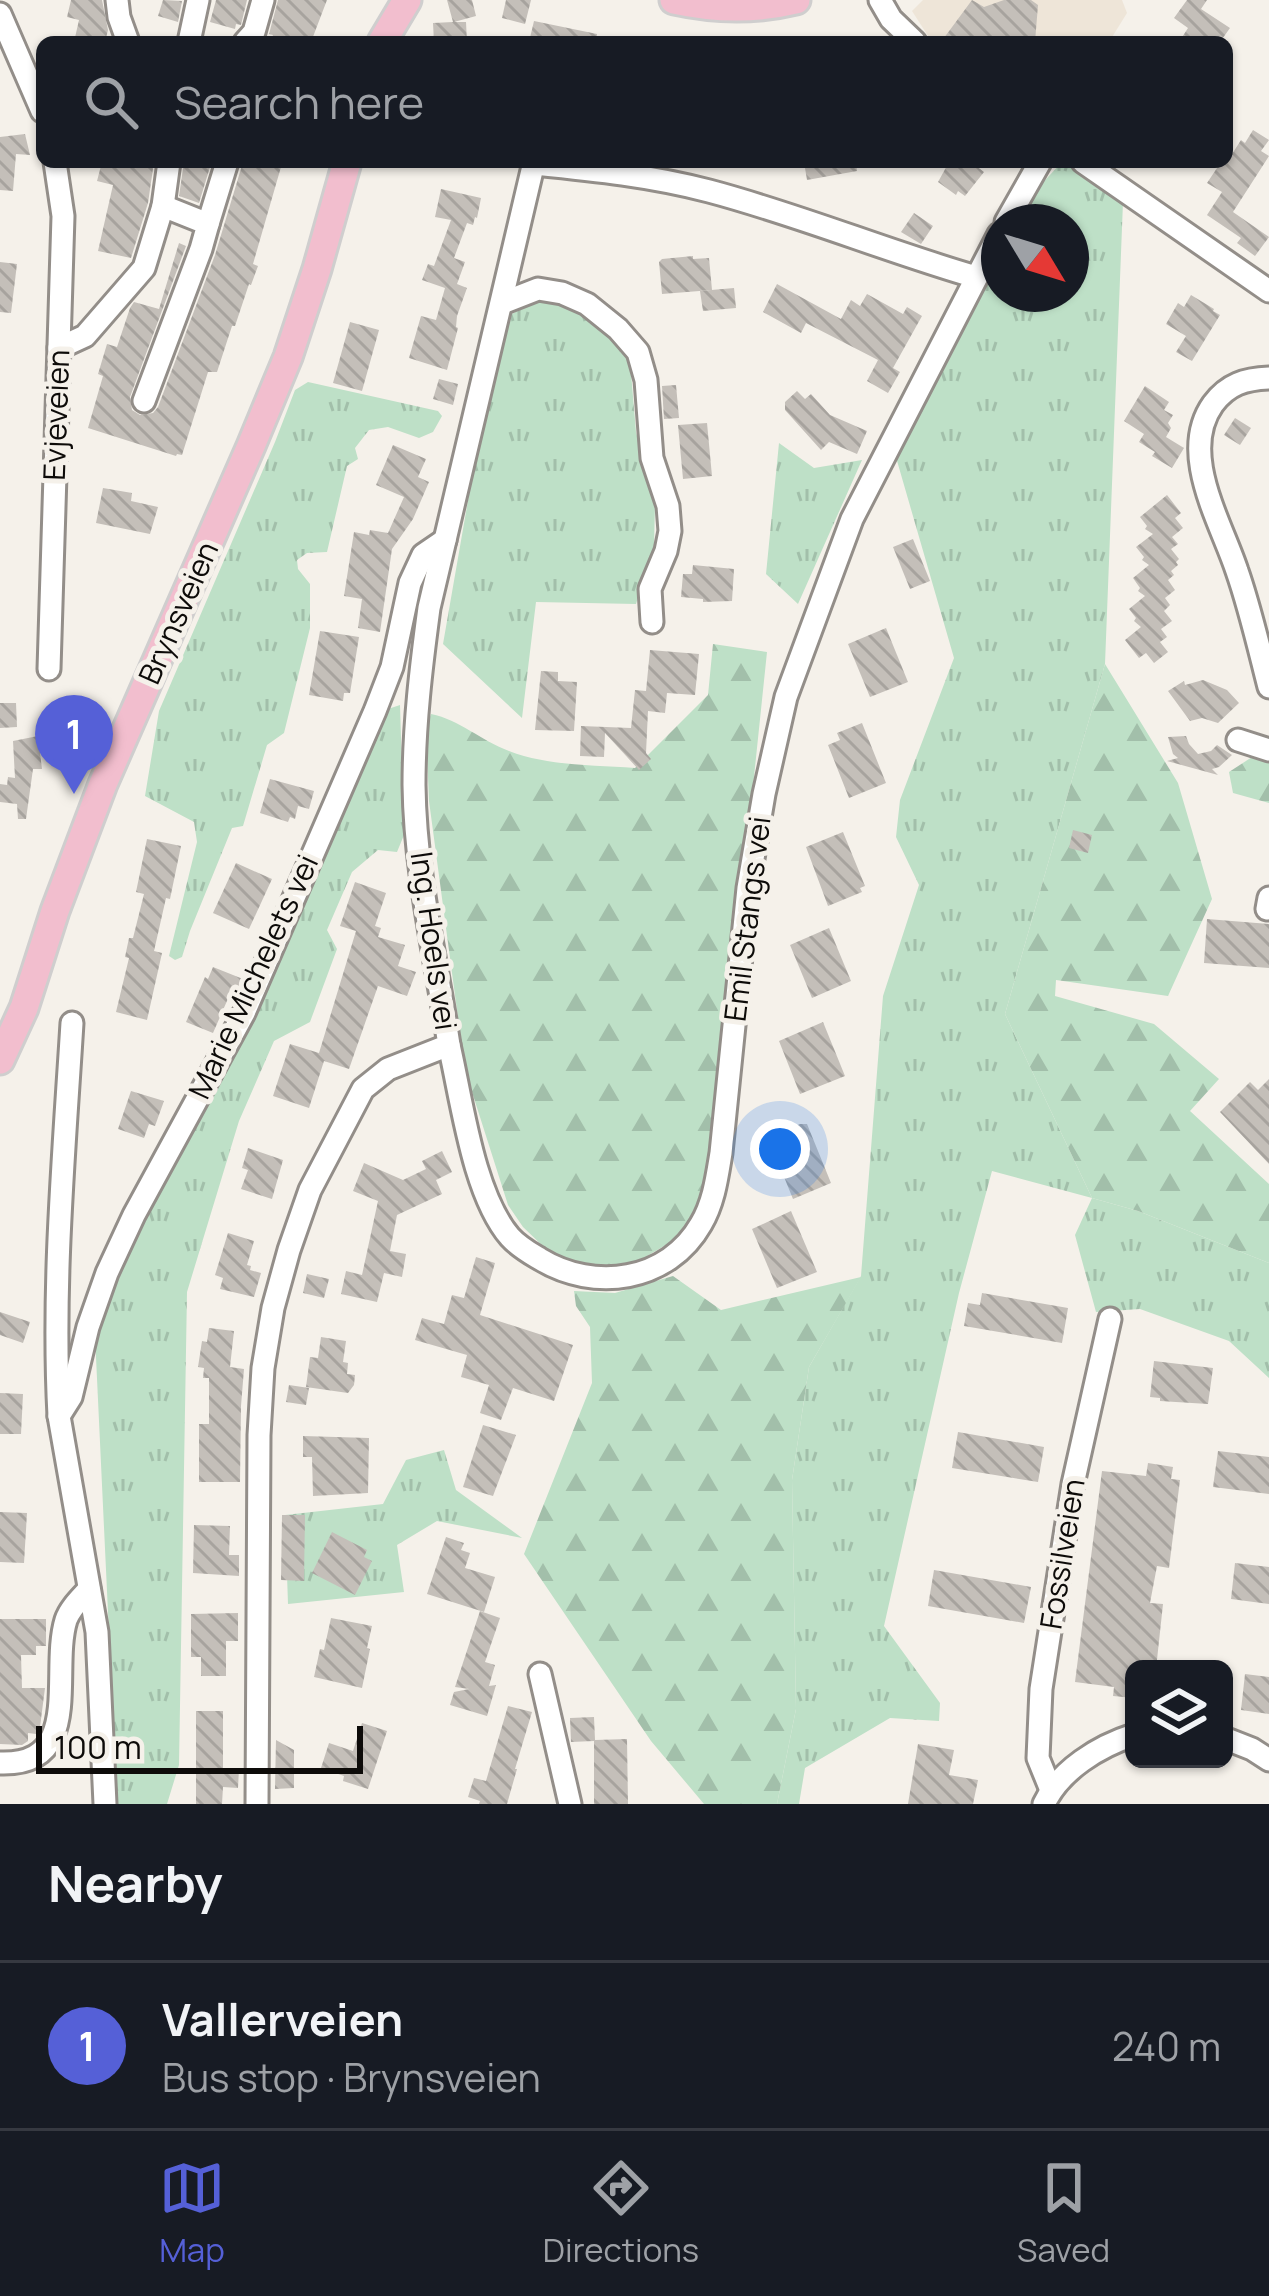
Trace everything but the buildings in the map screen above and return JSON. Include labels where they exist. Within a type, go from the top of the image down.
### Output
[{"type":"main road","points":[[386,36],[407,0]]},
{"type":"main road","points":[[674,0],[728,8],[796,0]]},
{"type":"main road","name":"Brynsveien","points":[[0,1060],[24,1008],[103,784],[279,378],[345,168]]},
{"type":"street","points":[[117,0],[126,36]]},
{"type":"street","points":[[191,36],[198,0]]},
{"type":"street","points":[[250,36],[263,0]]},
{"type":"street","points":[[880,0],[909,36]]},
{"type":"street","points":[[0,14],[36,97]]},
{"type":"street","name":"Evjeveien","points":[[49,669],[62,216],[56,168]]},
{"type":"street","points":[[59,348],[85,335],[144,268],[163,206],[168,168]]},
{"type":"street","points":[[144,401],[202,249],[225,168]]},
{"type":"street","name":"Ing. Hoels vei","points":[[257,1804],[259,1436],[273,1308],[310,1190],[364,1089],[388,1069],[449,1045],[419,854],[414,789],[421,663],[445,540],[533,168]]},
{"type":"street","points":[[576,168],[706,190],[976,277]]},
{"type":"street","points":[[1016,204],[1037,168]]},
{"type":"street","points":[[1092,168],[1269,291]]},
{"type":"street","points":[[163,206],[208,224]]},
{"type":"street","name":"Emil Stangs vei","points":[[449,1045],[478,1170],[494,1212],[523,1249],[561,1272],[621,1279],[667,1261],[701,1225],[714,1195],[721,1153],[748,888],[786,697],[852,520],[981,268]]},
{"type":"street","points":[[502,303],[538,289],[562,293],[587,304],[638,352],[646,380],[652,458],[668,506],[670,531],[650,589],[652,622]]},
{"type":"street","points":[[1269,378],[1246,379],[1230,387],[1204,418],[1200,437],[1208,492],[1238,573],[1269,687]]},
{"type":"street","name":"Marie Michelets vei","points":[[59,1416],[71,1397],[107,1273],[134,1214],[244,1013],[375,711],[392,667],[410,583],[423,555],[445,540]]},
{"type":"street","points":[[1238,740],[1269,749]]},
{"type":"street","points":[[72,1023],[60,1213],[59,1416],[97,1632],[105,1804]]},
{"type":"street","name":"Fossilveien","points":[[1048,1797],[1038,1758],[1041,1689],[1073,1484],[1110,1319]]},
{"type":"street","points":[[0,1763],[23,1764],[41,1754],[52,1739],[59,1717],[67,1620],[88,1589]]},
{"type":"street","points":[[540,1675],[570,1804]]},
{"type":"street","points":[[1048,1797],[1078,1763],[1125,1738]]},
{"type":"street","points":[[1233,1742],[1269,1760]]},
{"type":"shaded area","points":[[923,0],[1122,0],[1127,13],[1113,36],[928,36],[912,11]]},
{"type":"green space","points":[[1056,168],[1071,168],[1123,202],[1105,664],[1005,1014],[1092,1198],[992,1171],[959,1293],[884,1626],[940,1703],[939,1721],[890,1718],[805,1768],[799,1804],[777,1804],[796,1709],[792,1480],[809,1367],[861,1276],[883,996],[919,885],[896,837],[900,800],[954,658],[891,440],[981,269],[981,312],[1089,312],[1089,204],[1023,204]]},
{"type":"green space","points":[[541,299],[584,309],[615,336],[630,361],[636,432],[655,505],[654,546],[636,604],[536,602],[522,718],[443,644],[470,489],[508,316]]},
{"type":"green space","points":[[308,382],[438,411],[442,416],[433,432],[419,438],[388,427],[369,430],[355,448],[358,459],[347,466],[327,552],[307,553],[297,560],[310,584],[310,628],[284,733],[267,745],[243,826],[232,828],[182,957],[175,960],[169,956],[197,842],[194,822],[145,796],[159,711],[295,390]]},
{"type":"green space","points":[[779,443],[814,468],[862,460],[798,604],[766,574]]},
{"type":"green space","points":[[713,644],[767,652],[715,1151],[693,1229],[637,1262],[574,1264],[551,1254],[508,1205],[465,1070],[429,801],[426,728],[431,714],[539,760],[635,768],[708,695]]},
{"type":"green space","points":[[1105,664],[1178,783],[1212,899],[1168,996],[1056,980],[1055,996],[1154,1024],[1219,1079],[1190,1111],[1269,1184],[1269,1263],[1138,1211],[1092,1198],[1005,1014]]},
{"type":"green space","points":[[400,705],[404,835],[397,852],[378,850],[352,872],[327,930],[337,949],[310,1022],[274,1041],[239,1121],[187,1292],[179,1765],[167,1804],[117,1804],[95,1336],[136,1235],[259,1008],[388,709]]},
{"type":"green space","points":[[1269,746],[1269,803],[1233,793],[1229,772]]},
{"type":"green space","points":[[1092,1198],[1138,1211],[1269,1263],[1269,1378],[1229,1341],[1140,1309],[1096,1312],[1075,1235]]},
{"type":"green space","points":[[673,1276],[721,1310],[861,1277],[809,1367],[792,1480],[796,1709],[777,1804],[704,1804],[651,1741],[524,1554],[592,1383],[590,1327],[576,1306],[574,1291],[615,1293]]},
{"type":"green space","points":[[444,1450],[456,1490],[522,1538],[437,1521],[397,1545],[404,1592],[288,1604],[285,1515],[383,1504],[406,1460]]},
{"type":"place","name":"Vallerveien","points":[[74,794]]}]
